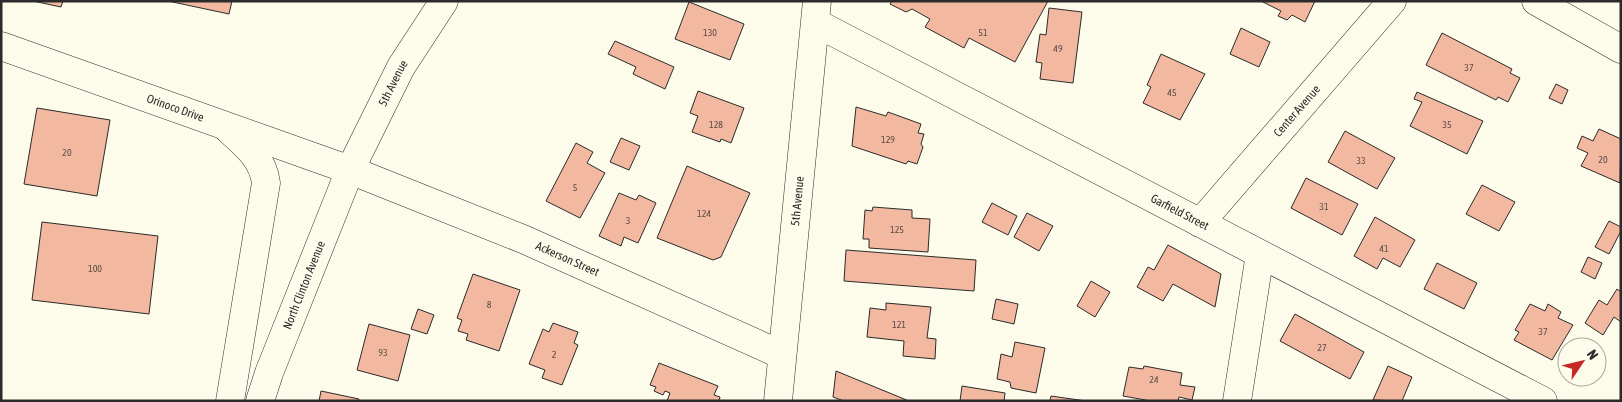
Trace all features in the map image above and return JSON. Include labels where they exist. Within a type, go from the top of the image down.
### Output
[{"type":"street","name":"5th Avenue","points":[[350,170],[401,67],[444,1]]},
{"type":"street","name":"Center Avenue","points":[[1200,223],[1392,1]]},
{"type":"street","points":[[1536,1],[1621,48]]},
{"type":"street","name":"5th Avenue","points":[[778,401],[817,12]]},
{"type":"street","name":"Garfield Street","points":[[817,12],[1200,223],[1543,401]]},
{"type":"street","name":"Orinoco Drive","points":[[1,46],[350,170]]},
{"type":"street","points":[[220,123],[252,151],[265,172],[266,183],[230,401]]},
{"type":"street","name":"Ackerson Street","points":[[350,170],[523,239],[782,355]]},
{"type":"street","name":"North Clinton Avenue","points":[[260,401],[269,373],[350,170]]},
{"type":"street","points":[[1237,401],[1260,254]]},
{"type":"building","points":[[33,1],[63,1],[61,7]]},
{"type":"building","points":[[168,1],[232,1],[229,14]]},
{"type":"building","points":[[892,1],[1048,1],[1015,62],[969,38],[964,48],[925,27],[930,19],[912,9],[906,12],[890,4]]},
{"type":"building","points":[[1261,1],[1315,1],[1305,22],[1292,15],[1287,20],[1278,16],[1281,11]]},
{"type":"building","points":[[689,2],[744,24],[730,60],[675,39]]},
{"type":"building","points":[[1049,8],[1082,12],[1073,83],[1040,79],[1042,63],[1036,62],[1040,34],[1046,35]]},
{"type":"building","points":[[1241,28],[1270,42],[1259,67],[1230,54]]},
{"type":"building","points":[[1442,33],[1512,69],[1510,73],[1520,78],[1508,102],[1498,97],[1496,100],[1426,65]]},
{"type":"building","points":[[615,41],[674,67],[665,89],[633,74],[636,67],[608,54]]},
{"type":"building","points":[[1161,54],[1205,74],[1180,120],[1143,103],[1151,87],[1147,85]]},
{"type":"building","points":[[1556,84],[1568,90],[1562,104],[1549,98]]},
{"type":"building","points":[[698,91],[744,108],[731,143],[721,139],[720,142],[692,132],[698,116],[690,113]]},
{"type":"building","points":[[1417,92],[1483,121],[1467,154],[1410,126],[1422,102],[1414,99]]},
{"type":"building","points":[[856,107],[886,116],[888,112],[921,124],[918,133],[924,134],[921,144],[923,147],[917,164],[908,161],[906,164],[852,146]]},
{"type":"building","points":[[37,108],[110,120],[97,196],[24,184]]},
{"type":"building","points":[[1599,129],[1621,139],[1620,183],[1581,166],[1588,153],[1577,148],[1582,136],[1593,141]]},
{"type":"building","points":[[1345,131],[1395,158],[1377,189],[1328,162]]},
{"type":"building","points":[[621,138],[640,146],[629,170],[610,162]]},
{"type":"building","points":[[576,143],[593,152],[587,163],[605,173],[580,218],[546,201]]},
{"type":"building","points":[[687,166],[750,193],[721,257],[713,260],[657,238]]},
{"type":"building","points":[[1306,178],[1358,204],[1342,235],[1291,208]]},
{"type":"building","points":[[1482,185],[1515,202],[1499,231],[1466,214]]},
{"type":"building","points":[[619,193],[636,200],[639,195],[656,203],[638,243],[624,237],[621,246],[599,236]]},
{"type":"building","points":[[992,203],[1017,216],[1008,235],[982,222]]},
{"type":"building","points":[[873,207],[912,210],[912,218],[930,219],[928,252],[869,248],[869,239],[863,239],[865,210],[872,211]]},
{"type":"building","points":[[1027,213],[1053,226],[1039,251],[1014,237]]},
{"type":"building","points":[[1375,217],[1415,240],[1400,267],[1383,258],[1377,269],[1354,256]]},
{"type":"building","points":[[1609,221],[1621,227],[1621,231],[1609,254],[1595,247]]},
{"type":"building","points":[[42,222],[158,236],[149,314],[32,300]]},
{"type":"building","points":[[1168,245],[1221,274],[1215,307],[1173,284],[1163,301],[1137,287],[1148,267],[1154,270]]},
{"type":"building","points":[[846,250],[976,260],[974,291],[844,281]]},
{"type":"building","points":[[1588,257],[1602,263],[1595,279],[1581,272]]},
{"type":"building","points":[[1437,263],[1477,283],[1464,309],[1424,289]]},
{"type":"building","points":[[473,274],[520,290],[499,351],[466,340],[468,334],[458,331],[462,320],[457,318]]},
{"type":"building","points":[[1091,281],[1110,292],[1095,317],[1077,306]]},
{"type":"building","points":[[1617,289],[1621,292],[1621,322],[1614,317],[1603,335],[1585,323],[1599,300],[1607,305]]},
{"type":"building","points":[[996,299],[1018,304],[1014,324],[992,319]]},
{"type":"building","points":[[886,303],[931,307],[927,338],[936,339],[935,359],[903,356],[904,341],[867,337],[870,308],[886,310]]},
{"type":"building","points":[[1530,304],[1545,311],[1548,304],[1561,312],[1558,318],[1573,325],[1566,337],[1557,337],[1557,352],[1552,360],[1514,340],[1519,332],[1515,330]]},
{"type":"building","points":[[418,309],[434,315],[427,334],[411,329]]},
{"type":"building","points":[[1295,314],[1364,352],[1350,379],[1280,341]]},
{"type":"building","points":[[553,323],[578,332],[574,343],[578,345],[562,385],[542,378],[545,370],[529,364],[543,329],[549,332]]},
{"type":"building","points":[[369,324],[410,335],[398,381],[357,370]]},
{"type":"building","points":[[1015,342],[1045,348],[1036,393],[1011,388],[1010,382],[997,379],[1001,354],[1012,357]]},
{"type":"building","points":[[659,363],[718,386],[714,395],[720,397],[719,401],[667,401],[670,393],[665,391],[663,395],[654,391],[656,387],[650,385]]},
{"type":"building","points":[[1144,366],[1182,373],[1180,385],[1195,387],[1192,400],[1179,397],[1178,401],[1151,401],[1123,396],[1129,367],[1143,369]]},
{"type":"building","points":[[1388,366],[1412,377],[1402,401],[1373,400]]},
{"type":"building","points":[[836,371],[909,401],[844,401],[833,397]]},
{"type":"building","points":[[962,386],[1005,393],[1004,401],[960,401]]},
{"type":"building","points":[[321,391],[359,399],[359,401],[319,401]]},
{"type":"building","points":[[1051,396],[1086,401],[1050,401]]}]
